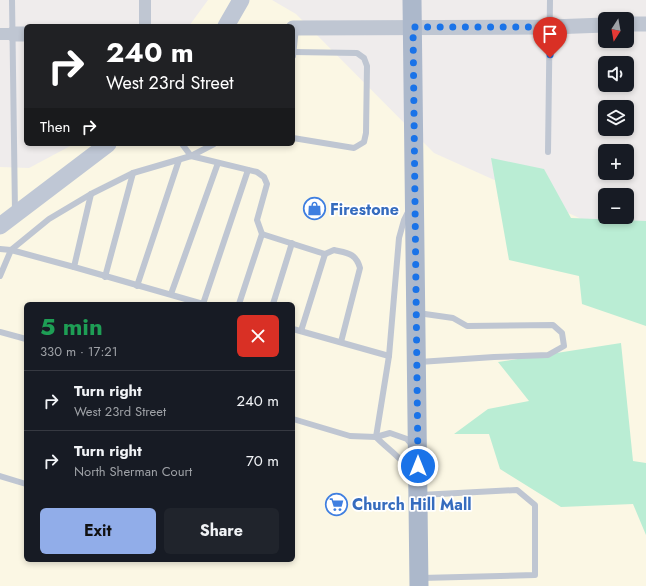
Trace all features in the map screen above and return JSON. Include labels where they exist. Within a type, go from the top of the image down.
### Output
[{"type":"main road","points":[[227,24],[241,0]]},
{"type":"main road","points":[[412,0],[419,582]]},
{"type":"main road","points":[[0,226],[15,213],[105,146]]},
{"type":"street","points":[[145,0],[145,24]]},
{"type":"street","points":[[634,24],[646,24]]},
{"type":"street","points":[[295,28],[551,27],[598,25]]},
{"type":"lane","points":[[12,0],[15,213]]},
{"type":"lane","points":[[548,152],[551,27],[550,0]]},
{"type":"lane","points":[[295,54],[357,53],[364,58],[367,66],[366,133],[364,142],[354,148],[295,138]]},
{"type":"lane","points":[[184,146],[191,156],[257,172],[264,177],[267,184],[257,220],[262,234],[240,302]]},
{"type":"lane","points":[[0,276],[11,250],[49,219],[91,194],[133,173],[191,156],[210,146]]},
{"type":"lane","points":[[137,286],[179,160]]},
{"type":"lane","points":[[171,294],[218,163]]},
{"type":"lane","points":[[204,302],[248,170]]},
{"type":"lane","points":[[105,277],[133,173]]},
{"type":"lane","points":[[74,267],[91,194]]},
{"type":"lane","points":[[376,437],[389,356],[399,238],[404,220],[415,198]]},
{"type":"lane","points":[[262,234],[325,254],[334,250],[352,255],[358,261],[360,268],[341,342]]},
{"type":"lane","points":[[274,302],[292,243]]},
{"type":"lane","points":[[0,250],[11,250],[197,302]]},
{"type":"lane","points":[[301,331],[325,254]]},
{"type":"lane","points":[[416,313],[453,318],[467,326],[553,325],[562,333],[564,346],[548,355],[494,357],[417,363]]},
{"type":"lane","points":[[295,330],[389,356]]},
{"type":"lane","points":[[0,332],[24,339]]},
{"type":"lane","points":[[295,420],[350,436],[376,437],[390,433],[407,439],[418,453]]},
{"type":"lane","points":[[376,437],[398,457],[410,472],[418,499],[517,490],[535,505],[536,575],[419,582]]},
{"type":"lane","points":[[0,476],[24,483]]},
{"type":"shaded area","points":[[208,0],[272,0],[296,14],[434,153],[644,247],[646,254],[646,586],[0,586],[0,167],[29,168],[70,146],[295,146],[295,24],[190,24]]},
{"type":"green space","points":[[491,158],[544,169],[571,218],[598,219],[598,224],[634,224],[634,221],[646,221],[646,326],[582,304],[579,276],[509,260]]},
{"type":"green space","points":[[621,343],[633,461],[646,463],[646,535],[633,504],[561,507],[500,469],[489,434],[454,434],[488,409],[529,401],[498,362]]},
{"type":"place","name":"Firestone","points":[[314,209]]},
{"type":"place","name":"Church Hill Mall","points":[[336,504]]},
{"type":"route","points":[[418,466],[413,27],[551,27],[550,58]]}]
